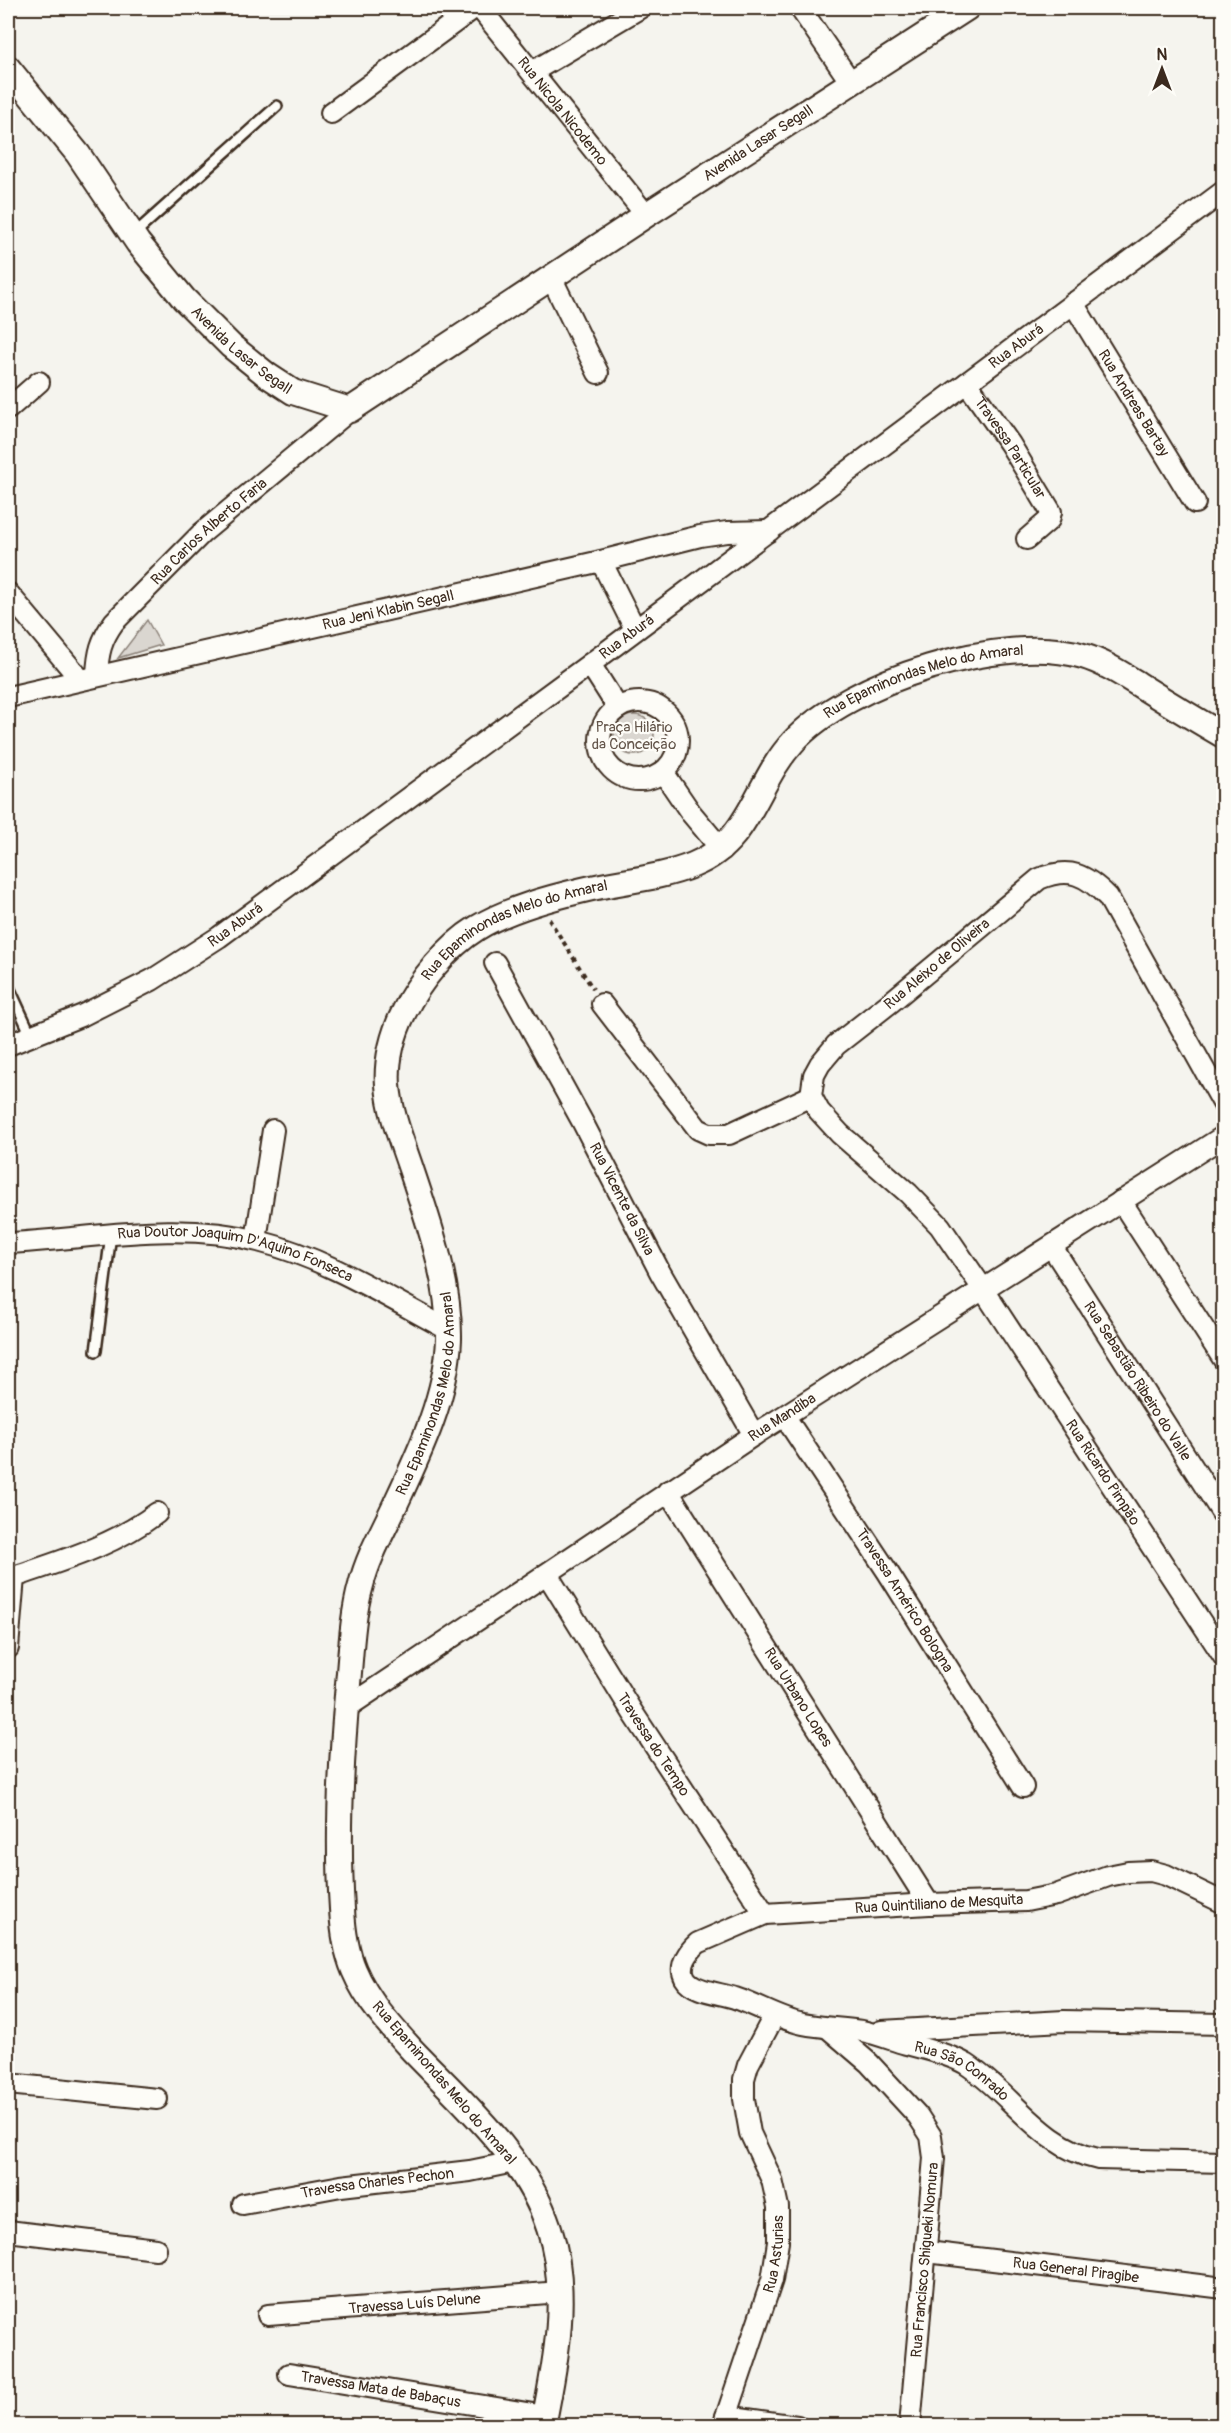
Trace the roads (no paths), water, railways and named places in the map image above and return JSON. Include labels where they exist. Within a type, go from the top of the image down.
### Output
[{"type":"street","points":[[331,112],[474,8]]},
{"type":"street","name":"Rua Nicola Nicodemo","points":[[480,8],[646,215]]},
{"type":"street","points":[[532,72],[640,8]]},
{"type":"street","points":[[800,8],[852,84]]},
{"type":"street","name":"Avenida Lasar Segall","points":[[8,68],[78,154],[132,235],[184,299],[231,346],[267,375],[293,392],[350,410],[967,8]]},
{"type":"street","name":"Rua Aburá","points":[[8,1045],[83,1015],[152,980],[219,938],[1073,303],[1221,200]]},
{"type":"street","points":[[552,279],[598,373]]},
{"type":"street","name":"Rua Andreas Bartay","points":[[1073,303],[1195,503]]},
{"type":"street","points":[[8,409],[39,382]]},
{"type":"street","name":"Travessa Particular","points":[[967,383],[1010,444],[1051,512],[1049,520],[1027,539]]},
{"type":"street","name":"Rua Carlos Alberto Faria","points":[[88,677],[102,638],[114,622],[202,533],[350,410]]},
{"type":"street","name":"Rua Jeni Klabin Segall","points":[[8,697],[601,561],[700,536],[727,532],[769,531]]},
{"type":"street","points":[[601,561],[635,629]]},
{"type":"street","points":[[8,593],[88,677]]},
{"type":"street","name":"Rua Epaminondas Melo do Amaral","points":[[544,2421],[555,2365],[560,2292],[551,2230],[535,2194],[514,2162],[495,2138],[395,2032],[366,1993],[353,1967],[345,1941],[342,1914],[339,1837],[346,1708],[360,1588],[372,1554],[425,1436],[443,1382],[449,1330],[436,1250],[395,1120],[388,1085],[389,1058],[403,1013],[425,980],[450,951],[477,928],[516,910],[584,889],[678,869],[722,850],[743,825],[777,763],[792,742],[816,720],[857,694],[898,677],[936,665],[978,656],[1010,652],[1063,651],[1103,663],[1224,736]]},
{"type":"street","points":[[590,664],[618,708]]},
{"type":"street","points":[[641,703],[663,711],[671,719],[676,730],[676,753],[663,772],[642,780],[630,779],[611,768],[604,759],[600,748],[603,726],[618,708],[641,703]]},
{"type":"street","points":[[663,772],[691,813],[722,850]]},
{"type":"street","name":"Rua Aleixo de Oliveira","points":[[811,1096],[814,1075],[820,1064],[836,1046],[1039,879],[1054,873],[1072,873],[1092,880],[1108,897],[1224,1105]]},
{"type":"street","name":"Rua Vicente da Silva","points":[[495,963],[582,1121],[660,1272],[754,1435]]},
{"type":"street","points":[[602,1004],[698,1129],[709,1134],[729,1134],[811,1096],[819,1111],[840,1134],[928,1212],[983,1289]]},
{"type":"street","points":[[256,1240],[273,1130]]},
{"type":"street","name":"Rua Mandiba","points":[[346,1708],[668,1491],[1224,1136]]},
{"type":"street","points":[[1121,1201],[1216,1340],[1224,1360]]},
{"type":"street","name":"Rua Doutor Joaquim D'Aquino Fonseca","points":[[8,1243],[111,1234],[199,1232],[256,1240],[329,1266],[449,1330]]},
{"type":"street","name":"Rua Sebastião Ribeiro do Valle","points":[[1052,1247],[1224,1516]]},
{"type":"street","name":"Rua Ricardo Pimpão","points":[[983,1289],[1224,1657]]},
{"type":"street","name":"Travessa Américo Bologna","points":[[785,1416],[886,1570],[1023,1787]]},
{"type":"street","name":"Rua Urbano Lopes","points":[[668,1491],[929,1904]]},
{"type":"street","points":[[8,1648],[11,1576],[112,1541],[140,1527],[158,1513]]},
{"type":"street","name":"Travessa do Tempo","points":[[547,1574],[639,1722],[765,1914]]},
{"type":"street","name":"Rua Quintiliano de Mesquita","points":[[690,1983],[684,1977],[684,1966],[690,1950],[698,1943],[765,1914],[929,1904],[1026,1901],[1056,1895],[1108,1876],[1150,1871],[1193,1887],[1224,1903]]},
{"type":"street","name":"Rua São Conrado","points":[[690,1983],[737,1998],[774,2016],[802,2024],[863,2032],[929,2050],[965,2063],[989,2081],[1051,2138],[1083,2156],[1098,2159],[1224,2162]]},
{"type":"street","name":"Rua Asturias","points":[[725,2421],[772,2280],[777,2242],[778,2207],[772,2180],[750,2133],[744,2099],[744,2079],[748,2065],[774,2016]]},
{"type":"street","points":[[863,2032],[1064,2021],[1224,2024]]},
{"type":"street","name":"Rua Francisco Shigueki Nomura","points":[[828,2028],[869,2062],[918,2116],[931,2136],[934,2158],[910,2426]]},
{"type":"street","points":[[8,2084],[157,2099]]},
{"type":"street","name":"Travessa Charles Pechon","points":[[243,2204],[341,2186],[470,2170],[514,2162]]},
{"type":"street","points":[[8,2231],[156,2249]]},
{"type":"street","name":"Rua General Piragibe","points":[[927,2252],[1224,2288]]},
{"type":"street","name":"Travessa Luís Delune","points":[[268,2315],[560,2292]]},
{"type":"street","name":"Travessa Mata de Babaçus","points":[[288,2374],[544,2421]]},
{"type":"street","points":[[725,2421],[797,2426]]},
{"type":"lane","points":[[132,235],[277,106]]},
{"type":"lane","points":[[8,985],[31,1035]]},
{"type":"lane","points":[[96,1352],[111,1234]]},
{"type":"park label","name":"Praça Hilário da Conceição","points":[[634,736]]}]
